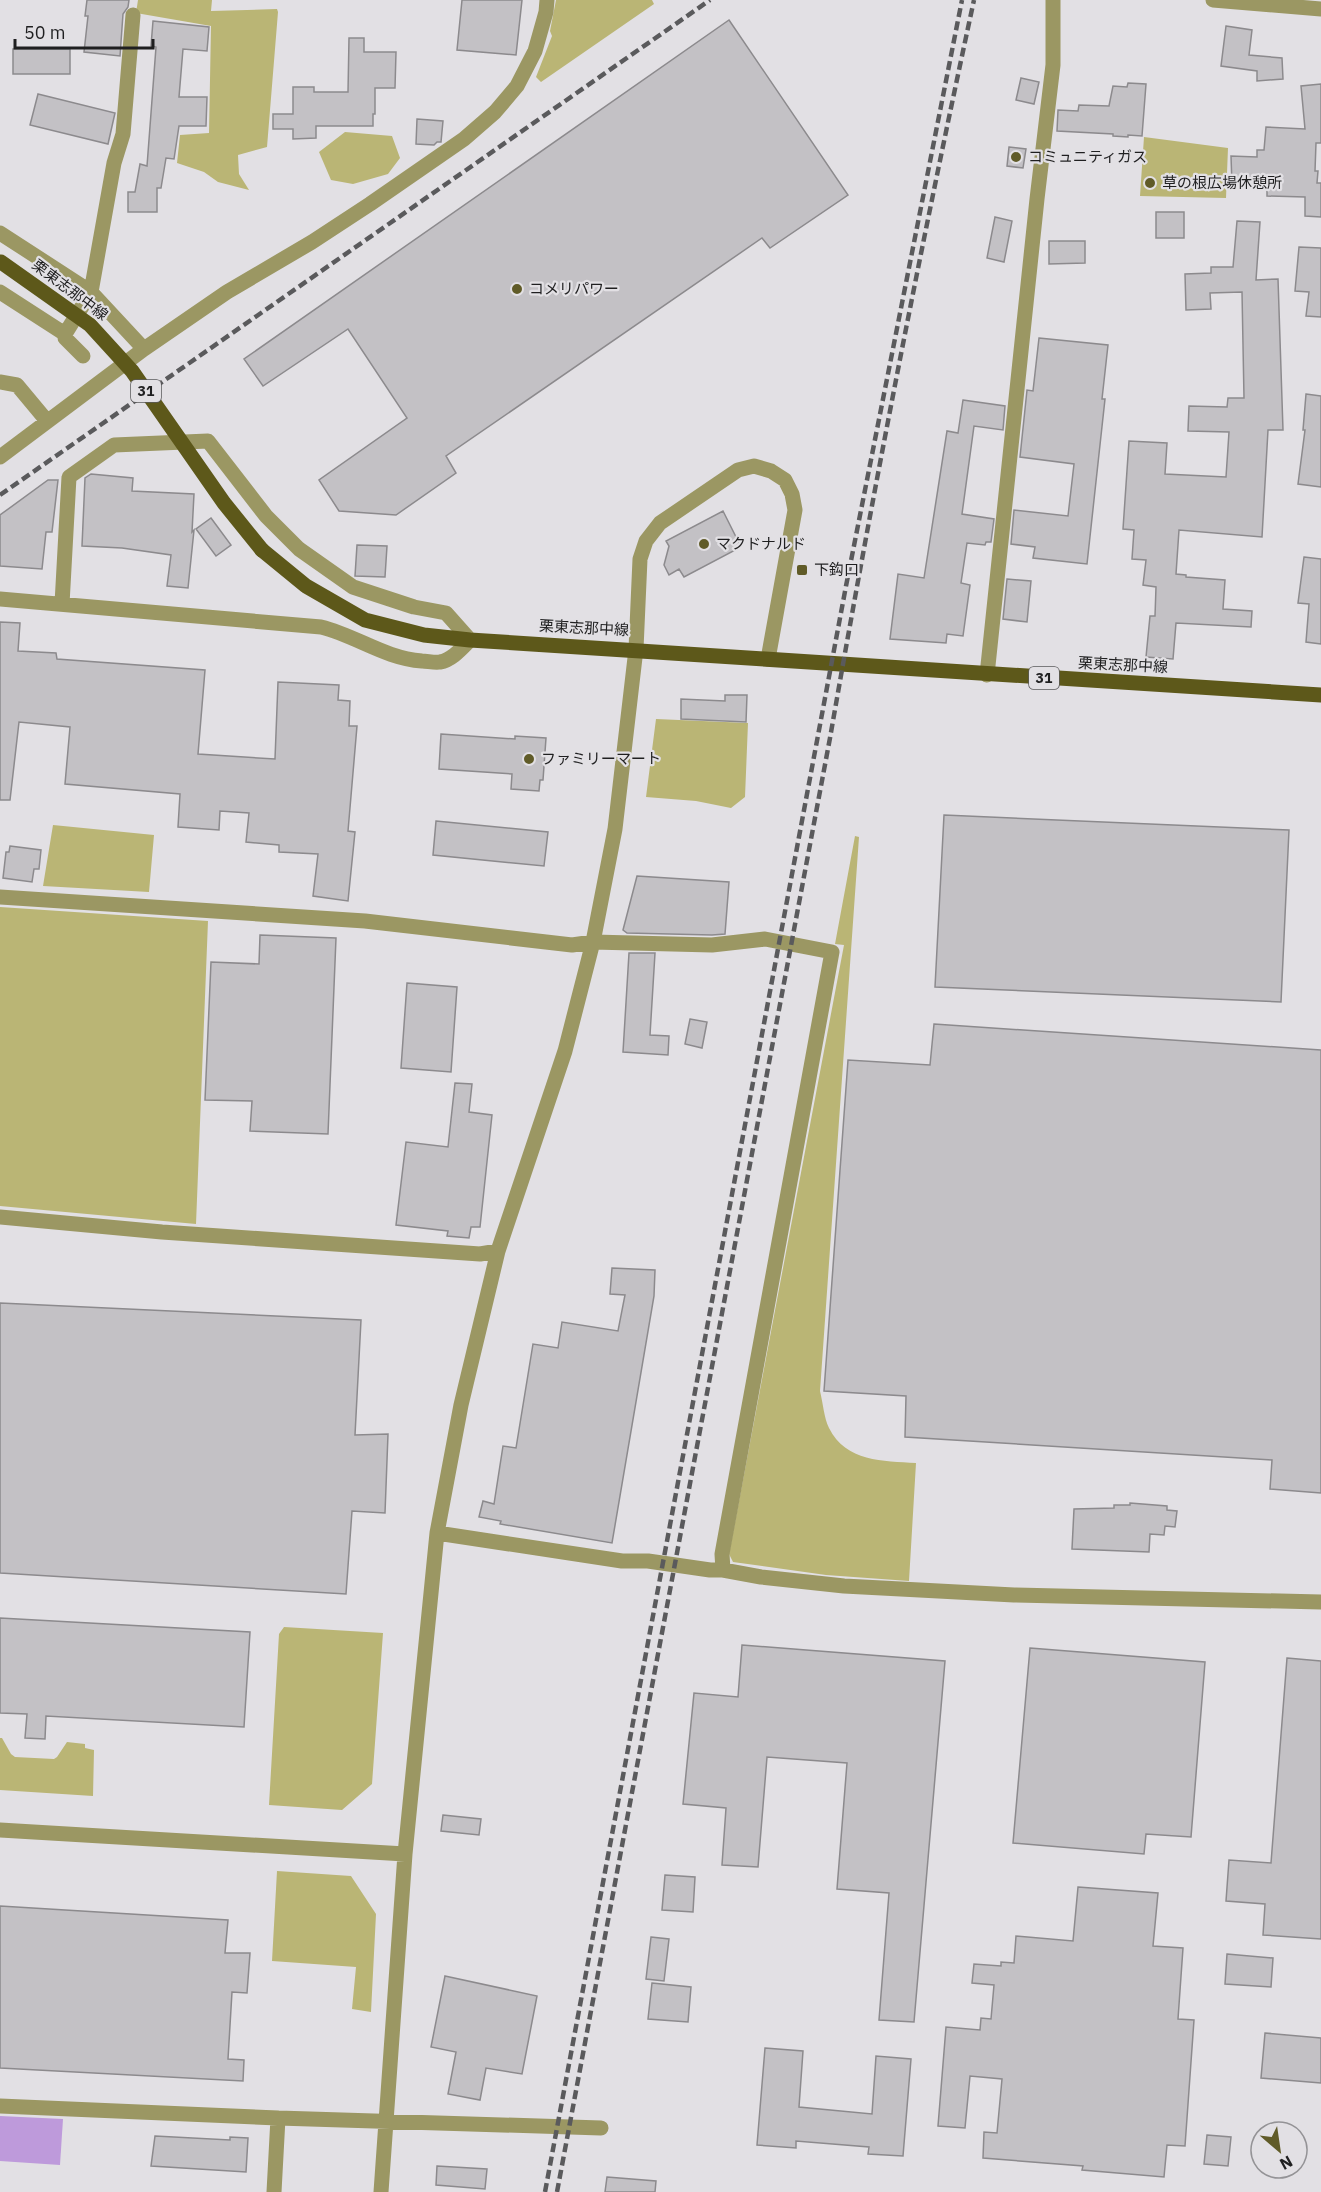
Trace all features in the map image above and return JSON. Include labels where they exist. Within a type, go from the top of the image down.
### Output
[{"type":"main road","name":"栗東志那中線","points":[[0,261],[90,325],[132,371],[224,503],[262,550],[306,586],[365,620],[424,635],[470,640],[1321,695]]},
{"type":"street","points":[[0,457],[144,349],[227,292],[312,242],[464,139],[495,112],[517,86],[535,51],[547,0]]},
{"type":"street","points":[[987,675],[1053,65],[1053,0]]},
{"type":"street","points":[[1213,0],[1321,9]]},
{"type":"street","points":[[65,334],[91,292],[114,163],[123,134],[133,15]]},
{"type":"street","points":[[0,233],[91,292],[144,349]]},
{"type":"street","points":[[0,292],[65,334],[65,338],[83,356]]},
{"type":"street","points":[[0,382],[17,385],[47,421]]},
{"type":"street","points":[[0,599],[321,627],[340,632],[404,660],[441,662],[455,654],[470,640],[446,614],[414,607],[353,587],[299,549],[266,516],[208,441],[114,445],[69,477],[62,604]]},
{"type":"street","points":[[381,2192],[405,1854],[437,1533],[461,1405],[498,1251],[562,1062],[593,942],[615,830],[636,649],[640,559],[646,541],[660,523],[738,470],[754,466],[771,471],[785,480],[792,495],[795,510],[768,659]]},
{"type":"street","points":[[0,897],[365,921],[572,945],[593,942],[725,944],[765,939],[832,952],[722,1554],[723,1570]]},
{"type":"street","points":[[0,1217],[162,1232],[480,1254],[498,1251]]},
{"type":"street","points":[[437,1533],[622,1561],[648,1561],[844,1586],[1014,1595],[1321,1602]]},
{"type":"street","points":[[0,1830],[405,1854]]},
{"type":"street","points":[[0,2106],[278,2118],[601,2128]]},
{"type":"street","points":[[274,2192],[278,2118]]},
{"type":"shaded area","points":[[138,0],[212,0],[211,11],[277,9],[267,147],[238,155],[239,174],[249,190],[218,182],[204,172],[177,163],[180,135],[209,133],[211,26],[136,13]]},
{"type":"shaded area","points":[[556,0],[652,0],[654,4],[541,82],[536,77],[552,36],[550,31]]},
{"type":"shaded area","points":[[345,132],[392,136],[400,158],[388,174],[353,184],[331,180],[319,152]]},
{"type":"shaded area","points":[[1144,137],[1228,148],[1226,198],[1140,196]]},
{"type":"shaded area","points":[[656,719],[748,723],[745,797],[731,808],[696,801],[646,797]]},
{"type":"shaded area","points":[[53,825],[154,835],[149,892],[43,886]]},
{"type":"shaded area","points":[[855,836],[859,837],[820,1391],[829,1428],[845,1448],[866,1458],[916,1463],[909,1581],[826,1575],[733,1562],[729,1554],[844,945],[835,944]]},
{"type":"shaded area","points":[[0,907],[208,921],[196,1224],[0,1206]]},
{"type":"shaded area","points":[[284,1627],[383,1633],[372,1784],[342,1810],[269,1805],[279,1634]]},
{"type":"shaded area","points":[[0,1738],[15,1757],[54,1759],[67,1742],[85,1744],[85,1748],[94,1750],[93,1796],[0,1790]]},
{"type":"shaded area","points":[[277,1871],[351,1876],[376,1914],[371,2012],[352,2009],[356,1967],[272,1961]]},
{"type":"shaded area","points":[[0,2116],[63,2119],[60,2165],[0,2161]]},
{"type":"building","points":[[87,0],[129,0],[128,7],[123,14],[120,56],[84,52],[88,16],[85,16]]},
{"type":"building","points":[[462,0],[522,0],[516,55],[457,50]]},
{"type":"building","name":"コメリパワー","points":[[729,20],[848,195],[770,248],[762,238],[446,456],[456,473],[396,515],[339,511],[319,480],[407,418],[348,329],[263,386],[244,359]]},
{"type":"building","points":[[153,21],[209,27],[207,51],[183,49],[179,97],[207,97],[206,126],[179,126],[174,159],[166,158],[161,188],[157,188],[157,212],[128,212],[128,192],[135,192],[140,164],[147,166],[156,47],[151,46]]},
{"type":"building","points":[[1226,26],[1252,30],[1249,55],[1282,58],[1283,79],[1257,81],[1257,71],[1221,66]]},
{"type":"building","points":[[349,38],[364,38],[364,52],[396,52],[395,88],[375,88],[373,126],[316,126],[316,138],[293,139],[293,129],[273,129],[273,114],[293,114],[293,87],[314,87],[314,92],[348,92]]},
{"type":"building","points":[[13,49],[70,49],[70,74],[13,74]]},
{"type":"building","points":[[1021,78],[1039,82],[1034,104],[1016,100]]},
{"type":"building","points":[[1128,83],[1146,84],[1142,136],[1128,135],[1128,137],[1057,131],[1058,110],[1078,111],[1079,105],[1109,106],[1113,86],[1127,87]]},
{"type":"building","points":[[1321,84],[1321,143],[1316,143],[1315,171],[1318,171],[1317,183],[1321,183],[1321,217],[1305,216],[1305,197],[1267,196],[1267,186],[1232,185],[1231,156],[1257,157],[1257,150],[1264,150],[1266,127],[1305,129],[1301,86]]},
{"type":"building","points":[[38,94],[115,113],[108,144],[30,125]]},
{"type":"building","points":[[417,119],[443,121],[441,142],[434,145],[416,144]]},
{"type":"building","name":"コミュニティガス","points":[[1009,147],[1026,149],[1023,168],[1007,166]]},
{"type":"building","points":[[1156,212],[1184,212],[1184,238],[1156,238]]},
{"type":"building","points":[[995,217],[1012,221],[1004,262],[987,258]]},
{"type":"building","points":[[1237,221],[1260,222],[1256,280],[1278,279],[1283,430],[1268,430],[1262,537],[1179,530],[1176,574],[1225,580],[1223,609],[1252,611],[1251,627],[1176,623],[1173,659],[1146,657],[1150,616],[1155,616],[1156,587],[1143,585],[1146,560],[1132,559],[1134,530],[1123,529],[1129,441],[1167,443],[1165,474],[1226,477],[1229,432],[1188,431],[1189,406],[1227,407],[1228,398],[1244,398],[1242,292],[1210,293],[1211,309],[1186,310],[1185,274],[1211,273],[1211,267],[1233,267]]},
{"type":"building","points":[[1049,241],[1085,241],[1085,263],[1049,264]]},
{"type":"building","points":[[1299,247],[1321,248],[1321,317],[1306,316],[1309,292],[1295,291]]},
{"type":"building","points":[[1039,338],[1108,345],[1102,399],[1105,399],[1087,564],[1033,558],[1035,547],[1011,544],[1014,510],[1068,516],[1074,464],[1020,457],[1027,390],[1033,391]]},
{"type":"building","points":[[1306,394],[1321,396],[1321,487],[1298,484],[1305,430],[1303,430]]},
{"type":"building","points":[[963,400],[1005,406],[1003,430],[974,426],[962,514],[994,519],[991,542],[986,542],[985,545],[967,543],[961,583],[970,585],[963,636],[947,634],[946,643],[890,639],[898,574],[924,578],[947,431],[958,433]]},
{"type":"building","points":[[91,474],[133,478],[132,491],[194,494],[192,532],[194,530],[188,588],[167,586],[171,555],[122,548],[82,546],[85,478]]},
{"type":"building","points":[[48,480],[58,480],[52,532],[46,532],[42,569],[0,566],[0,515]]},
{"type":"building","name":"マクドナルド","points":[[723,511],[741,547],[684,577],[679,569],[669,575],[664,565],[669,546],[666,541]]},
{"type":"building","points":[[211,518],[231,545],[216,556],[196,529]]},
{"type":"building","points":[[357,545],[387,546],[385,577],[355,576]]},
{"type":"building","points":[[1304,557],[1321,559],[1321,644],[1306,642],[1309,604],[1298,603]]},
{"type":"building","points":[[1007,579],[1031,581],[1027,622],[1003,619]]},
{"type":"building","points":[[0,622],[20,623],[18,651],[56,653],[57,659],[205,670],[198,754],[275,759],[278,682],[339,685],[338,700],[350,701],[349,726],[357,726],[348,831],[355,832],[348,901],[313,896],[318,854],[279,852],[279,845],[246,842],[249,813],[220,811],[219,830],[178,827],[180,794],[65,784],[70,727],[19,722],[10,800],[0,800]]},
{"type":"building","points":[[725,695],[747,695],[746,722],[681,719],[681,699],[725,701]]},
{"type":"building","points":[[441,734],[515,739],[515,736],[546,738],[543,780],[540,780],[539,791],[511,789],[512,774],[439,769]]},
{"type":"building","points":[[944,815],[1289,830],[1281,1002],[935,987]]},
{"type":"building","points":[[436,821],[548,832],[544,866],[433,855]]},
{"type":"building","points":[[10,846],[41,850],[39,869],[34,869],[32,882],[3,878],[6,852],[9,852]]},
{"type":"building","points":[[637,876],[729,882],[725,934],[627,933],[623,930]]},
{"type":"building","points":[[260,935],[336,938],[328,1134],[250,1131],[252,1101],[205,1100],[211,962],[259,964]]},
{"type":"building","points":[[629,953],[655,953],[650,1035],[669,1036],[668,1055],[623,1052]]},
{"type":"building","points":[[407,983],[457,987],[451,1072],[401,1068]]},
{"type":"building","points":[[690,1019],[707,1022],[702,1048],[685,1044]]},
{"type":"building","points":[[934,1024],[1321,1050],[1321,1493],[1270,1489],[1272,1460],[905,1437],[906,1396],[824,1391],[848,1060],[930,1065]]},
{"type":"building","points":[[455,1083],[472,1084],[469,1112],[492,1115],[480,1227],[471,1227],[469,1238],[447,1236],[448,1231],[396,1225],[406,1142],[448,1147]]},
{"type":"building","points":[[612,1268],[655,1270],[654,1296],[612,1543],[500,1524],[501,1521],[479,1517],[483,1501],[494,1504],[503,1446],[516,1448],[533,1344],[558,1348],[562,1322],[618,1331],[625,1295],[610,1294]]},
{"type":"building","points":[[0,1303],[361,1320],[355,1435],[388,1434],[385,1513],[352,1511],[346,1594],[0,1573]]},
{"type":"building","points":[[1130,1503],[1167,1506],[1167,1510],[1177,1511],[1175,1527],[1165,1526],[1164,1535],[1150,1534],[1149,1552],[1072,1549],[1074,1509],[1114,1508],[1114,1505],[1130,1505]]},
{"type":"building","points":[[0,1618],[250,1632],[244,1727],[46,1716],[45,1739],[25,1738],[27,1714],[0,1713]]},
{"type":"building","points":[[742,1645],[945,1661],[914,2022],[879,2020],[889,1893],[837,1889],[847,1763],[767,1757],[758,1867],[722,1865],[726,1808],[683,1804],[694,1693],[738,1697]]},
{"type":"building","points":[[1030,1648],[1205,1662],[1191,1837],[1146,1834],[1144,1854],[1013,1843]]},
{"type":"building","points":[[1287,1658],[1321,1661],[1321,1939],[1263,1935],[1265,1904],[1226,1901],[1229,1860],[1271,1863]]},
{"type":"building","points":[[443,1815],[481,1819],[479,1835],[441,1831]]},
{"type":"building","points":[[665,1875],[695,1877],[693,1912],[662,1910]]},
{"type":"building","points":[[1078,1887],[1158,1893],[1153,1946],[1183,1948],[1178,2019],[1194,2020],[1185,2146],[1167,2145],[1164,2177],[1082,2170],[1083,2166],[983,2158],[984,2132],[997,2133],[1002,2079],[970,2076],[965,2128],[938,2126],[946,2027],[980,2030],[981,2018],[991,2019],[994,1985],[972,1983],[974,1964],[1001,1966],[1001,1962],[1014,1963],[1016,1936],[1073,1941]]},
{"type":"building","points":[[0,1906],[228,1920],[225,1953],[250,1953],[247,1993],[232,1992],[228,2059],[244,2060],[243,2081],[0,2068]]},
{"type":"building","points":[[651,1937],[669,1939],[664,1981],[646,1979]]},
{"type":"building","points":[[1227,1954],[1273,1958],[1271,1987],[1225,1984]]},
{"type":"building","points":[[445,1976],[537,1996],[522,2074],[486,2068],[480,2100],[448,2094],[456,2052],[431,2047]]},
{"type":"building","points":[[652,1983],[691,1987],[688,2022],[648,2019]]},
{"type":"building","points":[[1265,2033],[1321,2038],[1321,2083],[1261,2078]]},
{"type":"building","points":[[765,2048],[803,2051],[799,2107],[872,2114],[876,2056],[911,2059],[903,2156],[868,2154],[869,2147],[796,2141],[796,2148],[757,2145]]},
{"type":"building","points":[[1207,2135],[1231,2137],[1228,2166],[1204,2164]]},
{"type":"building","points":[[155,2136],[230,2140],[230,2137],[248,2138],[246,2172],[151,2166]]},
{"type":"building","points":[[437,2166],[487,2169],[485,2189],[436,2185]]},
{"type":"building","points":[[607,2177],[656,2181],[655,2192],[605,2192]]},
{"type":"railway","points":[[0,495],[710,0]]},
{"type":"railway","points":[[545,2192],[846,586],[962,0]]},
{"type":"railway","points":[[557,2192],[880,461],[974,0]]},
{"type":"place","name":"コミュニティガス","points":[[1016,157]]},
{"type":"place","name":"草の根広場休憩所","points":[[1150,183]]},
{"type":"place","name":"コメリパワー","points":[[517,289]]},
{"type":"place","name":"マクドナルド","points":[[704,544]]},
{"type":"place","name":"下鈎口","points":[[802,570]]},
{"type":"place","name":"ファミリーマート","points":[[529,759]]}]
